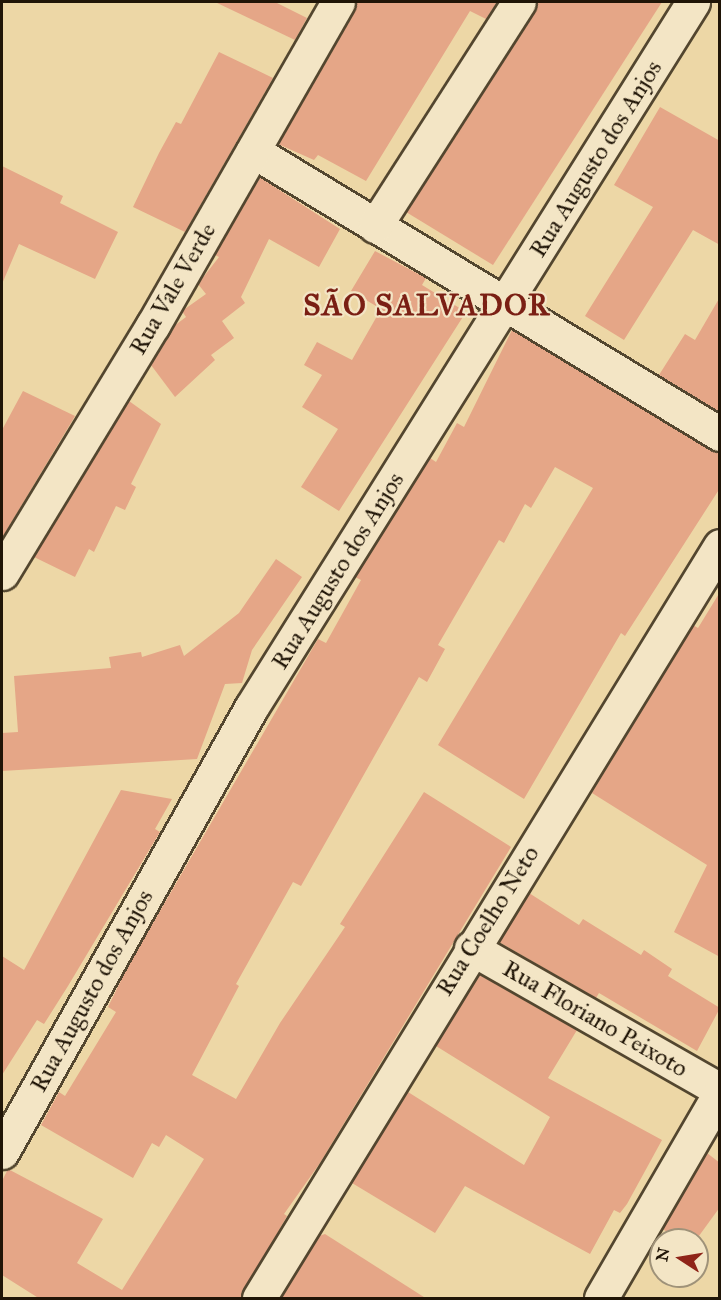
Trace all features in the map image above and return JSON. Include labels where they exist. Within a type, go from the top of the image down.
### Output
[{"type":"street","name":"Rua Vale Verde","points":[[2,573],[253,151],[338,2]]},
{"type":"street","points":[[375,226],[519,2]]},
{"type":"street","name":"Rua Augusto dos Anjos","points":[[2,1152],[251,708],[505,306],[693,2]]},
{"type":"street","points":[[253,151],[505,306],[720,434]]},
{"type":"street","name":"Rua Coelho Neto","points":[[260,1299],[471,948],[720,546]]},
{"type":"street","name":"Rua Floriano Peixoto","points":[[471,948],[720,1092]]},
{"type":"street","points":[[601,1299],[720,1092]]},
{"type":"building","points":[[215,2],[275,2],[307,18],[295,40]]},
{"type":"building","points":[[357,2],[497,2],[486,19],[470,11],[366,181],[318,155],[314,160],[278,144]]},
{"type":"building","points":[[538,2],[662,2],[493,265],[406,212]]},
{"type":"building","points":[[219,52],[273,78],[185,232],[133,207],[176,122],[181,124]]},
{"type":"building","points":[[660,107],[720,141],[720,245],[693,230],[624,340],[585,316],[653,207],[614,185]]},
{"type":"building","points":[[2,166],[63,196],[60,203],[118,232],[95,279],[19,244],[2,284]]},
{"type":"building","points":[[259,177],[340,229],[319,267],[269,239],[241,297],[245,303],[222,321],[234,338],[211,355],[215,360],[175,397],[151,365],[174,326],[186,317],[182,311],[206,294],[198,284],[219,257],[215,255]]},
{"type":"building","points":[[375,251],[426,278],[422,285],[466,312],[339,511],[301,487],[338,429],[302,407],[322,375],[304,365],[317,342],[352,360],[381,309],[351,291]]},
{"type":"building","points":[[720,297],[720,412],[659,375],[685,334],[695,340]]},
{"type":"building","points":[[512,330],[720,453],[720,488],[625,636],[621,633],[524,799],[438,745],[593,488],[555,467],[531,508],[525,504],[504,543],[499,540],[438,645],[445,649],[427,682],[419,677],[301,886],[293,882],[236,984],[239,986],[192,1075],[236,1099],[280,1023],[345,927],[340,924],[424,792],[511,847],[320,1163],[284,1214],[287,1216],[240,1299],[40,1299],[2,1275],[2,1181],[8,1169],[103,1219],[77,1263],[122,1290],[204,1159],[166,1135],[159,1147],[152,1143],[133,1178],[41,1125],[59,1092],[65,1096],[116,1012],[108,1007],[128,966],[318,639],[326,643],[361,580],[355,577],[430,458],[436,462],[457,423],[464,427]]},
{"type":"building","points":[[23,391],[75,416],[2,538],[2,430]]},
{"type":"building","points":[[129,401],[161,424],[131,484],[136,487],[125,510],[116,506],[94,552],[89,549],[75,577],[34,557]]},
{"type":"building","points":[[276,559],[302,577],[252,650],[242,683],[225,684],[197,759],[2,771],[2,733],[18,732],[14,676],[111,668],[109,657],[141,652],[142,657],[180,645],[184,656],[239,613]]},
{"type":"building","points":[[720,592],[720,957],[674,932],[707,865],[592,793],[693,625],[698,628]]},
{"type":"building","points":[[121,790],[172,799],[155,829],[160,832],[44,1024],[37,1020],[2,1075],[2,956],[24,970]]},
{"type":"building","points":[[529,893],[579,925],[583,919],[641,955],[644,950],[672,969],[668,976],[720,1008],[697,1051],[599,993],[596,998],[499,942]]},
{"type":"building","points":[[479,974],[577,1030],[548,1078],[662,1140],[627,1204],[620,1213],[614,1210],[590,1254],[465,1186],[435,1233],[352,1183],[408,1092],[524,1165],[550,1117],[436,1046]]},
{"type":"building","points":[[707,1153],[720,1163],[720,1207],[705,1228],[664,1228]]},
{"type":"building","points":[[325,1234],[427,1299],[281,1299],[319,1236]]},
{"type":"district","name":"SÃO SALVADOR","points":[[427,305]]}]
